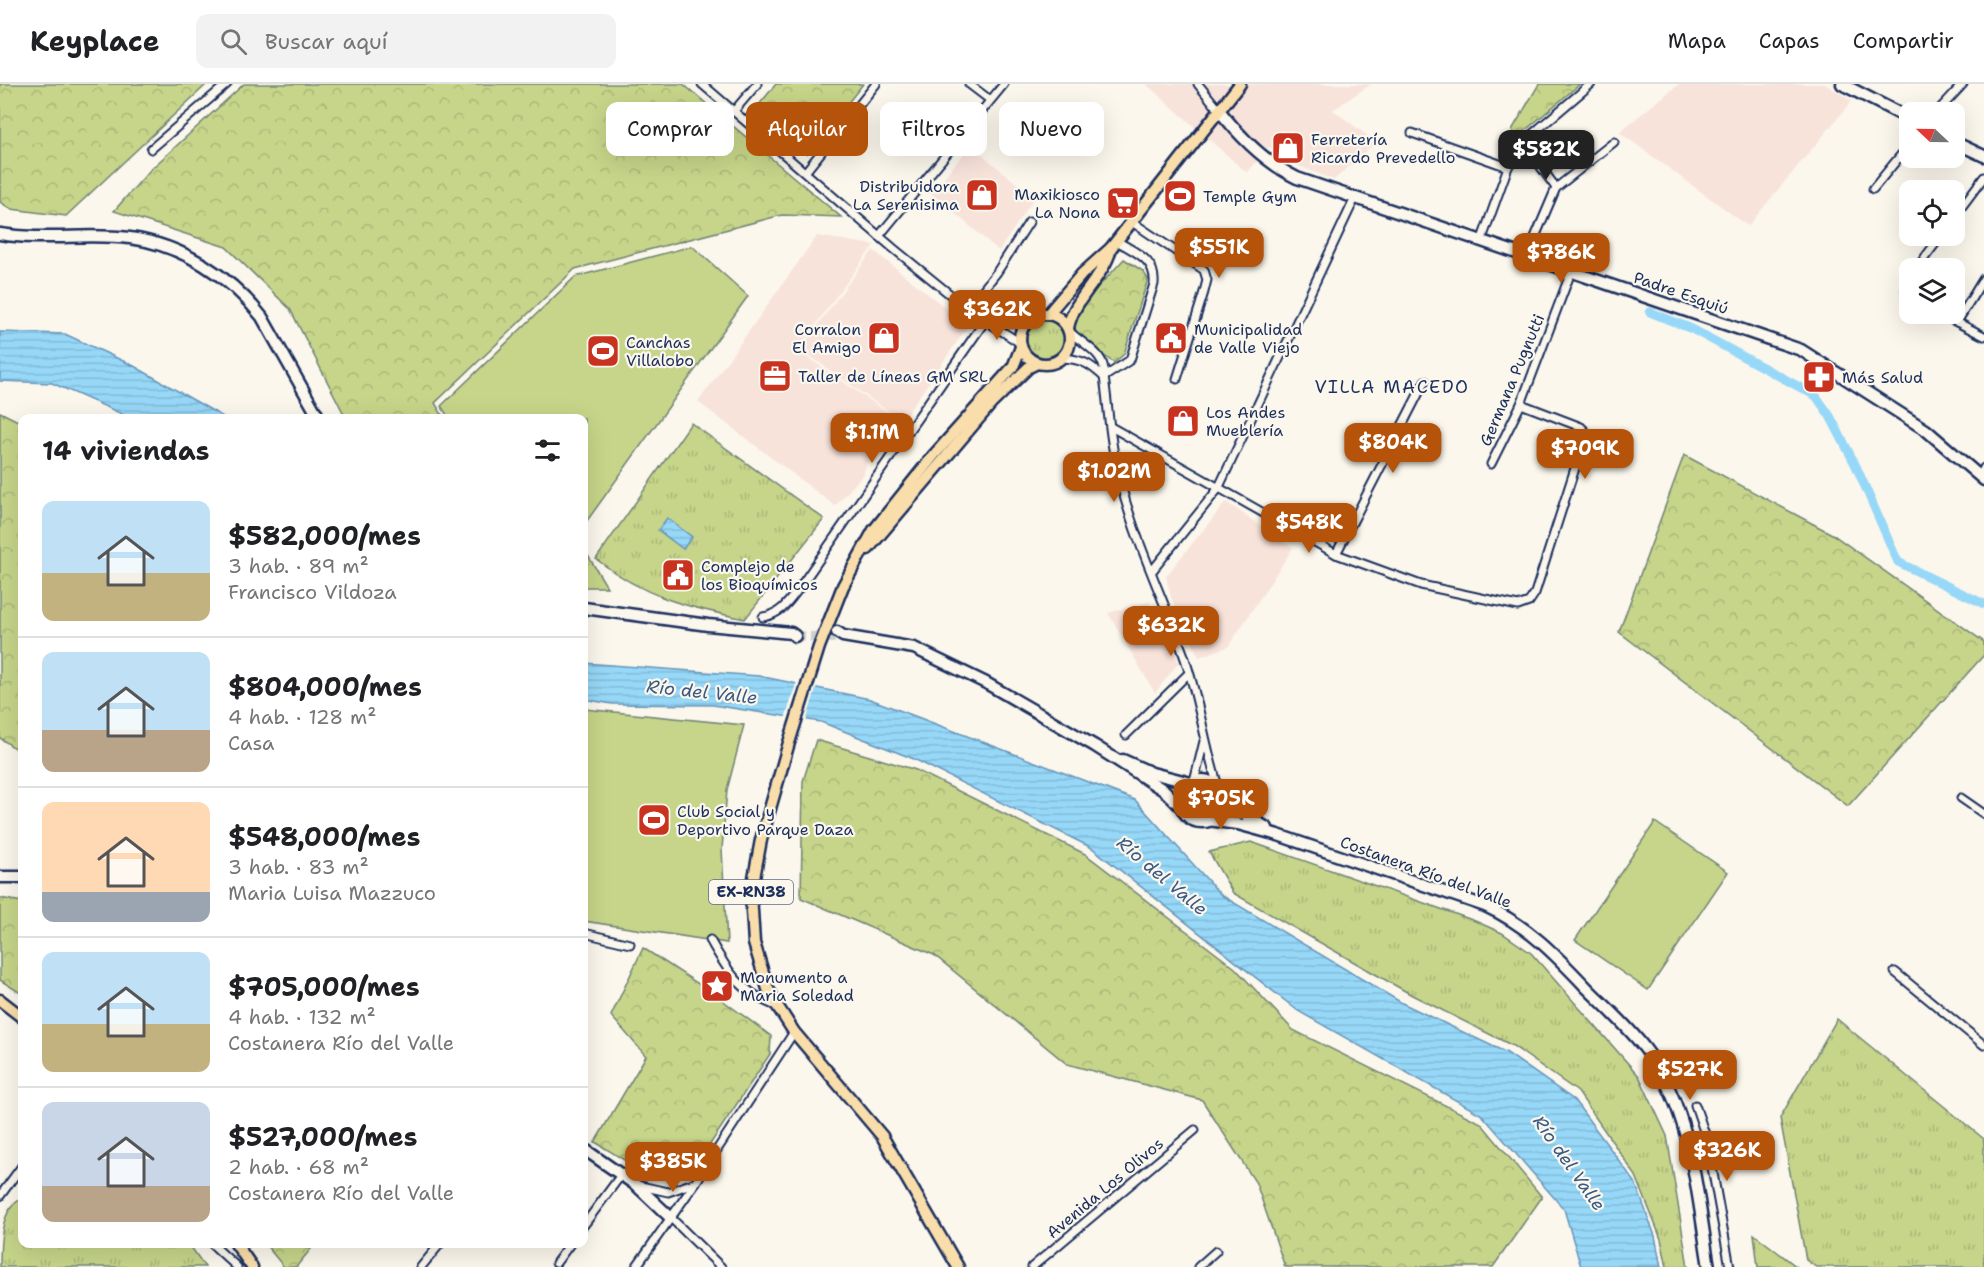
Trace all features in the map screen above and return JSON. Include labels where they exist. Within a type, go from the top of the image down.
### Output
[{"type":"main road","points":[[1048,314],[1082,274],[1114,244],[1240,84]]},
{"type":"main road","points":[[1842,84],[1899,113]]},
{"type":"main road","name":"Padre Esquiú","points":[[1220,110],[1230,124],[1274,165],[1297,178],[1482,239],[1571,272],[1801,350],[1926,430],[1983,475]]},
{"type":"main road","points":[[1965,147],[1984,156]]},
{"type":"main road","points":[[0,234],[128,238],[151,243],[193,259],[225,279],[262,317],[317,414]]},
{"type":"main road","points":[[1062,358],[1070,347],[1069,330],[1074,308],[1108,263],[1114,244]]},
{"type":"main road","points":[[1026,323],[1033,317],[1048,314],[1062,320],[1069,330]]},
{"type":"main road","name":"EX-RN38","points":[[958,1267],[882,1136],[794,1032],[778,1007],[768,988],[754,943],[751,894],[761,840],[788,746],[819,647],[836,602],[874,530],[934,455],[1012,367],[1021,345],[1021,331],[1026,323]]},
{"type":"main road","points":[[1021,345],[1025,355],[1037,363]]},
{"type":"main road","name":"EX-RN38","points":[[858,561],[991,404],[1021,374],[1037,363],[1047,365],[1062,358]]},
{"type":"main road","points":[[588,609],[719,627],[794,633]]},
{"type":"main road","points":[[839,636],[898,644],[934,657],[1024,703],[1100,750],[1165,791],[1193,819],[1208,820],[1220,811],[1220,789],[1205,780],[1192,783],[1152,772],[1100,750]]},
{"type":"main road","points":[[1183,809],[1182,795],[1192,783]]},
{"type":"main road","name":"Costanera Río del Valle","points":[[1220,789],[1240,812],[1278,835]]},
{"type":"main road","name":"Costanera Río del Valle","points":[[1208,820],[1229,822],[1278,835],[1485,906],[1521,925],[1551,950],[1648,1052],[1667,1083],[1686,1135],[1709,1267]]},
{"type":"main road","points":[[0,877],[18,877]]},
{"type":"main road","points":[[0,1000],[18,1014]]},
{"type":"main road","points":[[588,1152],[636,1185],[671,1218]]},
{"type":"main road","points":[[239,1248],[252,1267]]},
{"type":"street","points":[[151,148],[227,84]]},
{"type":"street","points":[[702,84],[723,102]]},
{"type":"street","points":[[757,84],[734,111],[968,309],[1021,345]]},
{"type":"street","points":[[806,171],[876,84]]},
{"type":"street","points":[[969,84],[990,100]]},
{"type":"street","points":[[879,236],[1004,84]]},
{"type":"street","name":"Padre Esquiú","points":[[1198,84],[1220,110]]},
{"type":"street","points":[[1482,239],[1508,167],[1523,142],[1591,84]]},
{"type":"street","points":[[1946,102],[1963,84]]},
{"type":"street","points":[[1412,133],[1508,167]]},
{"type":"street","points":[[1523,142],[1556,188]]},
{"type":"street","points":[[1527,256],[1556,188],[1614,142]]},
{"type":"street","points":[[1873,189],[1899,157]]},
{"type":"street","points":[[1965,202],[1984,177]]},
{"type":"street","points":[[1152,571],[1218,489],[1355,198]]},
{"type":"street","points":[[968,309],[997,272],[1029,222]]},
{"type":"street","points":[[1132,222],[1204,270],[1207,280],[1177,379]]},
{"type":"street","points":[[1104,377],[1130,360],[1154,284],[1155,272],[1151,263],[1114,244]]},
{"type":"street","name":"Germana Pugnutti","points":[[1491,464],[1521,404],[1571,272]]},
{"type":"street","points":[[1965,309],[1984,278]]},
{"type":"street","points":[[985,321],[1026,323]]},
{"type":"street","points":[[763,617],[774,616],[783,609],[800,587],[985,321]]},
{"type":"street","points":[[1961,324],[1984,336]]},
{"type":"street","points":[[1069,330],[1101,357],[1106,367],[1104,377],[1115,459],[1124,491],[1189,673],[1204,741],[1220,789]]},
{"type":"street","points":[[1062,358],[1078,359],[1089,363],[1104,377]]},
{"type":"street","points":[[1336,554],[1425,381]]},
{"type":"street","points":[[1110,427],[1336,554],[1421,585],[1518,606],[1529,602],[1535,593],[1585,431],[1521,404]]},
{"type":"street","points":[[1126,735],[1189,673]]},
{"type":"street","points":[[1192,783],[1204,741]]},
{"type":"street","points":[[1961,798],[1984,814]]},
{"type":"street","points":[[588,934],[630,944]]},
{"type":"street","points":[[710,940],[724,966],[742,988],[758,999],[778,1007]]},
{"type":"street","points":[[1895,972],[1984,1045]]},
{"type":"street","points":[[636,1267],[663,1225],[671,1218],[696,1182],[794,1032]]},
{"type":"street","points":[[1695,1105],[1707,1140],[1730,1267]]},
{"type":"street","name":"Avenida Los Olivos","points":[[1032,1267],[1195,1130]]},
{"type":"street","points":[[0,1196],[18,1171]]},
{"type":"street","points":[[588,1219],[621,1174]]},
{"type":"street","points":[[636,1185],[668,1192],[696,1182]]},
{"type":"street","points":[[671,1218],[721,1267]]},
{"type":"street","points":[[216,1248],[237,1267]]},
{"type":"street","points":[[421,1267],[437,1248]]},
{"type":"street","points":[[556,1263],[567,1248]]},
{"type":"street","points":[[1198,1267],[1216,1251]]},
{"type":"shaded area","points":[[1146,84],[1371,84],[1333,110],[1376,142],[1334,180],[1289,162],[1269,147],[1247,173]]},
{"type":"shaded area","points":[[1679,84],[1825,84],[1852,101],[1748,226],[1619,132]]},
{"type":"shaded area","name":"Distribuidora La Serenisima","points":[[962,156],[984,156],[1034,198],[999,251],[931,193]]},
{"type":"shaded area","name":"Taller de Líneas GM SRL","points":[[817,236],[874,245],[797,350],[890,414],[871,441],[864,474],[835,506],[698,402]]},
{"type":"shaded area","name":"Corralon El Amigo","points":[[873,250],[968,326],[902,421],[800,349]]},
{"type":"shaded area","points":[[1226,502],[1293,548],[1228,647],[1199,657],[1171,598],[1166,576]]},
{"type":"shaded area","points":[[1149,602],[1179,662],[1155,693],[1108,613]]},
{"type":"green space","points":[[0,84],[207,84],[66,216],[11,209],[0,202]]},
{"type":"green space","points":[[244,84],[683,84],[704,102],[606,102],[606,156],[734,156],[734,127],[746,137],[746,156],[769,156],[841,217],[782,215],[575,269],[435,403],[442,414],[344,414],[290,309],[226,247],[114,211],[150,170]]},
{"type":"green space","points":[[776,84],[863,84],[849,102],[761,102]]},
{"type":"green space","points":[[1539,84],[1580,84],[1516,138],[1512,130]]},
{"type":"green space","name":"Canchas Villalobo","points":[[692,246],[748,296],[588,519],[588,414],[446,414],[441,406],[575,277]]},
{"type":"green space","points":[[1124,259],[1143,271],[1148,279],[1124,354],[1114,363],[1081,339],[1073,326],[1073,317],[1093,288],[1102,283]]},
{"type":"green space","points":[[1046,321],[1059,327],[1065,340],[1059,353],[1046,359],[1033,353],[1027,340],[1033,327]]},
{"type":"green space","points":[[0,412],[18,421],[18,750],[0,738]]},
{"type":"green space","name":"Complejo de los Bioquímicos","points":[[691,423],[824,519],[745,619],[666,599],[631,583],[596,559]]},
{"type":"green space","points":[[1684,455],[1832,534],[1984,642],[1984,655],[1848,806],[1619,632]]},
{"type":"green space","points":[[588,556],[607,587],[588,587]]},
{"type":"green space","name":"Club Social y Deportivo Parque Daza","points":[[588,709],[744,725],[727,790],[722,849],[727,943],[588,922]]},
{"type":"green space","points":[[816,740],[916,770],[1085,854],[1235,968],[1293,1030],[1481,1123],[1542,1197],[1493,1267],[1285,1267],[1256,1183],[1202,1100],[1067,1064],[934,955],[801,898],[803,781]]},
{"type":"green space","points":[[1203,783],[1215,788],[1220,800],[1215,812],[1203,817],[1191,812],[1186,800],[1191,788]]},
{"type":"green space","points":[[1655,822],[1728,872],[1648,990],[1575,940]]},
{"type":"green space","points":[[1251,842],[1475,921],[1502,933],[1531,953],[1639,1076],[1667,1136],[1688,1267],[1667,1267],[1661,1239],[1636,1176],[1578,1092],[1513,1046],[1412,995],[1233,893],[1209,852]]},
{"type":"green space","points":[[0,898],[18,901],[18,991],[0,980]]},
{"type":"green space","points":[[643,948],[714,994],[771,1036],[770,1054],[693,1170],[680,1175],[667,1176],[642,1170],[595,1142],[646,1056],[611,1016]]},
{"type":"green space","points":[[1837,1019],[1984,1139],[1984,1267],[1816,1267],[1806,1260],[1780,1118]]},
{"type":"green space","points":[[18,1201],[18,1248],[192,1248],[205,1267],[0,1267],[1,1238],[5,1218]]},
{"type":"green space","points":[[1754,1234],[1797,1267],[1758,1267]]},
{"type":"green space","points":[[268,1248],[312,1248],[296,1267],[284,1267]]},
{"type":"water","points":[[0,332],[65,334],[134,366],[218,414],[122,414],[52,383],[0,381]]},
{"type":"water","points":[[667,518],[692,537],[683,549],[658,530]]},
{"type":"water","name":"Río del Valle","points":[[588,663],[759,676],[870,699],[1135,800],[1221,895],[1402,1003],[1507,1053],[1574,1100],[1635,1182],[1655,1236],[1661,1267],[1581,1267],[1564,1209],[1482,1115],[1298,1011],[1092,848],[914,759],[821,722],[713,705],[612,704],[588,700]]},
{"type":"pier","points":[[797,681],[817,685],[806,722],[785,719]]},
{"type":"waterway","points":[[1650,312],[1692,329],[1816,396],[1830,416],[1856,466],[1898,562],[1984,604]]},
{"type":"tunnel","points":[[795,636],[837,638]]},
{"type":"place","name":"Ferretería Ricardo Prevedello","points":[[1288,148]]},
{"type":"place","name":"Distribuidora La Serenisima","points":[[982,195]]},
{"type":"place","name":"Temple Gym","points":[[1180,196]]},
{"type":"place","name":"Maxikiosco La Nona","points":[[1123,203]]},
{"type":"place","name":"Corralon El Amigo","points":[[884,338]]},
{"type":"place","name":"Municipalidad de Valle Viejo","points":[[1171,338]]},
{"type":"place","name":"Canchas Villalobo","points":[[603,351]]},
{"type":"place","name":"Taller de Líneas GM SRL","points":[[775,376]]},
{"type":"place","name":"Más Salud","points":[[1819,377]]},
{"type":"place","name":"Los Andes Mueblería","points":[[1183,421]]},
{"type":"place","name":"Complejo de los Bioquímicos","points":[[678,575]]},
{"type":"place","name":"Club Social y Deportivo Parque Daza","points":[[654,820]]},
{"type":"place","name":"Monumento a Maria Soledad","points":[[717,986]]},
{"type":"district","name":"VILLA MACEDO","points":[[1392,387]]}]
